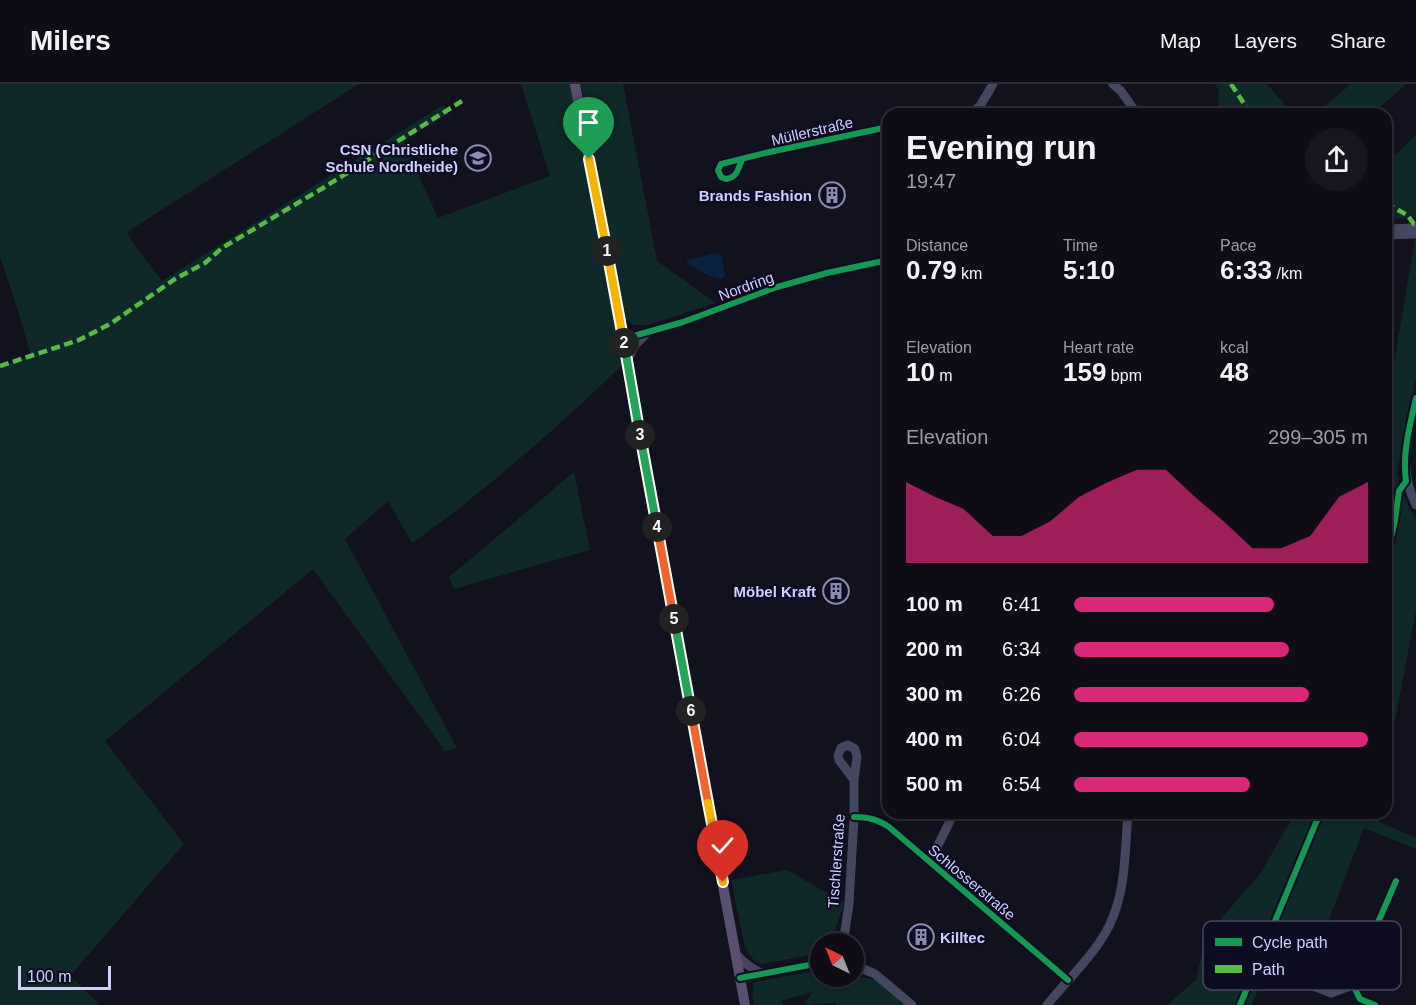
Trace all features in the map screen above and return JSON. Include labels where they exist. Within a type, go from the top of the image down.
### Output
[{"type":"main road","points":[[575,84],[745,1005]]},
{"type":"street","points":[[978,108],[993,84]]},
{"type":"street","points":[[1113,84],[1133,108]]},
{"type":"street","name":"Müllerstraße","points":[[742,160],[882,128]]},
{"type":"street","points":[[1392,229],[1416,228]]},
{"type":"street","points":[[1392,235],[1416,234]]},
{"type":"street","name":"Nordring","points":[[622,334],[648,332],[683,322],[777,287],[882,261]]},
{"type":"street","points":[[627,361],[635,345],[648,332]]},
{"type":"street","points":[[1416,398],[1407,438],[1404,467],[1408,487],[1416,505]]},
{"type":"street","name":"Tischlerstraße","points":[[845,933],[849,904],[854,780]]},
{"type":"street","name":"Schlosserstraße","points":[[854,817],[878,819],[889,826],[1068,980]]},
{"type":"street","points":[[930,861],[951,819]]},
{"type":"street","points":[[1047,1005],[1107,931],[1122,883],[1127,819]]},
{"type":"street","points":[[1379,921],[1396,881]]},
{"type":"street","points":[[736,954],[742,962],[763,974]]},
{"type":"street","points":[[740,978],[810,965]]},
{"type":"street","points":[[864,969],[875,974],[912,1005]]},
{"type":"street","points":[[1324,990],[1331,993],[1339,990]]},
{"type":"street","points":[[1356,990],[1360,999],[1375,1005]]},
{"type":"green space","points":[[0,84],[359,84],[127,232],[162,281],[443,105],[449,113],[403,141],[438,218],[550,176],[521,84],[575,84],[627,361],[516,461],[462,506],[412,543],[388,501],[345,539],[457,748],[445,751],[313,569],[105,741],[184,844],[70,976],[100,1005],[0,1005],[0,366],[31,355],[0,257]]},
{"type":"green space","points":[[581,84],[623,84],[657,261],[716,303],[647,325],[633,325],[625,318]]},
{"type":"green space","points":[[1215,84],[1267,84],[1288,108],[1218,108],[1219,90]]},
{"type":"green space","points":[[1351,84],[1406,84],[1379,108],[1323,108]]},
{"type":"green space","points":[[1416,135],[1416,218],[1392,219],[1392,157]]},
{"type":"green space","points":[[1415,239],[1416,378],[1397,473],[1404,497],[1416,520],[1416,610],[1392,737],[1392,375]]},
{"type":"green space","points":[[574,472],[590,550],[454,589],[449,577]]},
{"type":"green space","points":[[1292,819],[1373,819],[1416,838],[1416,849],[1364,828],[1328,921],[1219,921],[1260,874]]},
{"type":"green space","points":[[787,870],[844,903],[834,933],[810,933],[810,955],[763,964],[755,962],[745,947],[731,880]]},
{"type":"green space","points":[[1203,949],[1203,990],[1258,990],[1252,1005],[1167,1005],[1196,980]]},
{"type":"green space","points":[[810,972],[810,987],[864,987],[864,978],[876,980],[906,1005],[835,1005],[836,1003],[804,1005],[812,992],[781,1001],[784,1005],[754,1005],[752,994],[754,982]]},
{"type":"water","points":[[718,253],[721,255],[725,275],[722,279],[708,275],[687,263],[687,260]]},
{"type":"marked path","points":[[1231,84],[1247,108]]},
{"type":"marked path","points":[[0,366],[79,340],[110,324],[175,279],[205,263],[222,248],[462,101]]},
{"type":"marked path","points":[[1392,206],[1407,215],[1416,224]]},
{"type":"cycle path","points":[[742,160],[733,177],[726,179],[721,177],[718,170],[721,164],[882,128]]},
{"type":"cycle path","points":[[623,339],[683,322],[777,287],[882,261]]},
{"type":"cycle path","points":[[1392,533],[1399,491],[1406,481],[1406,450],[1416,398]]},
{"type":"cycle path","points":[[854,817],[872,819],[889,827],[1068,980]]},
{"type":"cycle path","points":[[1275,921],[1318,819]]},
{"type":"cycle path","points":[[1379,921],[1396,881]]},
{"type":"cycle path","points":[[740,978],[810,965]]},
{"type":"cycle path","points":[[1240,1005],[1246,990]]},
{"type":"cycle path","points":[[1356,990],[1360,999],[1375,1005]]},
{"type":"place","name":"CSN (Christliche Schule Nordheide)","points":[[478,158]]},
{"type":"place","name":"Brands Fashion","points":[[832,195]]},
{"type":"place","name":"Möbel Kraft","points":[[836,591]]},
{"type":"place","name":"Killtec","points":[[921,937]]},
{"type":"route","points":[[589,159],[723,882]]}]
